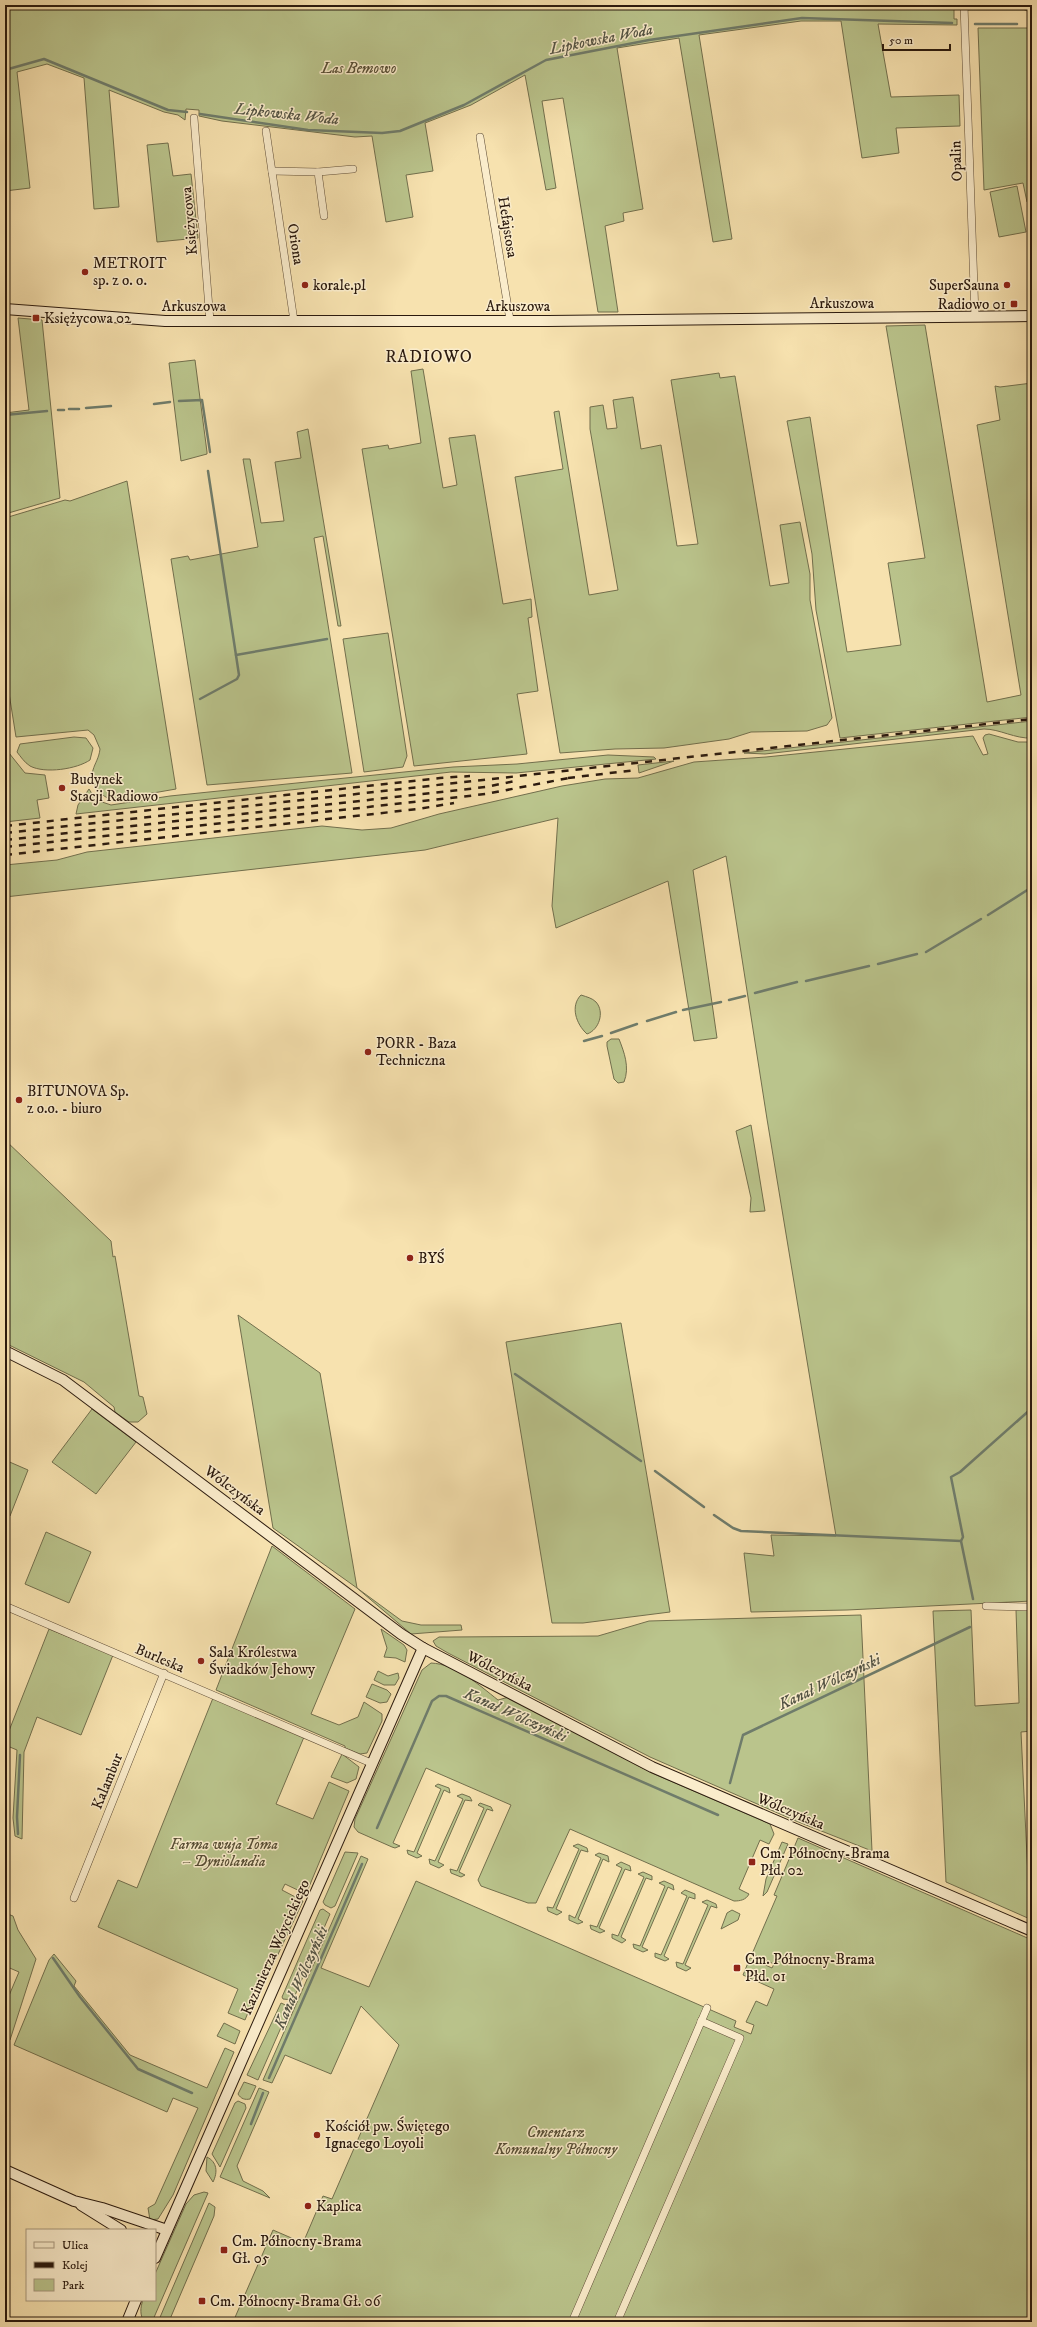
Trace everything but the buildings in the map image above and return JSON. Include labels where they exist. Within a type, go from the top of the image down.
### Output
[{"type":"street","name":"Opalin","points":[[964,5],[975,316]]},
{"type":"street","name":"Księżycowa","points":[[194,118],[210,321]]},
{"type":"street","name":"Oriona","points":[[266,131],[294,321]]},
{"type":"street","name":"Hefajstosa","points":[[480,137],[510,320]]},
{"type":"street","points":[[272,171],[318,172],[353,169]]},
{"type":"street","points":[[318,172],[324,216]]},
{"type":"street","name":"Arkuszowa","points":[[5,309],[139,319],[210,321],[1032,316]]},
{"type":"street","name":"Wólczyńska","points":[[5,1351],[63,1380],[401,1634],[422,1648],[652,1767],[1032,1931]]},
{"type":"street","name":"Burleska","points":[[5,1606],[371,1763]]},
{"type":"street","points":[[986,1606],[1032,1607]]},
{"type":"street","name":"Kazimierza Wóycickiego","points":[[157,2247],[167,2230],[422,1648]]},
{"type":"street","name":"Kalambur","points":[[74,1898],[164,1673]]},
{"type":"street","points":[[572,2322],[707,2008]]},
{"type":"street","points":[[617,2322],[740,2038],[701,2021]]},
{"type":"street","points":[[5,2170],[74,2201],[119,2229]]},
{"type":"street","points":[[74,2201],[102,2208],[167,2230]]},
{"type":"street","points":[[127,2322],[136,2301]]},
{"type":"green space","name":"Las Bemowo","points":[[5,5],[954,5],[954,19],[957,19],[957,25],[878,24],[891,97],[959,95],[960,126],[896,128],[899,153],[862,158],[841,21],[801,21],[699,35],[732,239],[713,242],[679,38],[617,48],[643,209],[623,213],[624,221],[605,226],[618,312],[598,312],[563,98],[542,101],[556,188],[546,190],[525,75],[471,105],[425,123],[433,171],[406,175],[413,217],[386,222],[372,136],[355,137],[222,121],[199,116],[199,110],[186,109],[185,120],[178,115],[164,112],[109,90],[119,207],[94,209],[84,78],[47,64],[17,72],[30,188],[5,191]]},
{"type":"green space","points":[[968,5],[1032,5],[1032,12],[1024,10],[968,10]]},
{"type":"green space","points":[[978,28],[1032,28],[1032,201],[1027,202],[1023,183],[984,190]]},
{"type":"green space","points":[[168,143],[173,176],[191,174],[198,238],[157,242],[147,145]]},
{"type":"green space","points":[[1017,186],[1026,232],[999,237],[990,192]]},
{"type":"green space","points":[[18,318],[42,320],[60,498],[5,514],[5,413],[29,410]]},
{"type":"green space","points":[[925,325],[987,702],[1021,695],[977,425],[1000,420],[995,386],[1000,387],[1032,383],[1032,717],[840,738],[816,610],[812,554],[787,421],[810,417],[847,652],[901,645],[888,563],[925,558],[886,326]]},
{"type":"green space","points":[[195,360],[207,454],[181,461],[169,363]]},
{"type":"green space","points":[[423,369],[443,488],[457,485],[449,438],[475,435],[503,604],[531,599],[532,617],[528,618],[538,691],[517,694],[527,754],[414,766],[362,449],[388,445],[389,449],[421,443],[411,371]]},
{"type":"green space","points":[[719,373],[720,378],[735,376],[770,586],[789,583],[780,525],[800,522],[810,574],[810,600],[832,718],[827,725],[807,731],[751,732],[729,739],[664,748],[615,749],[560,753],[515,477],[563,469],[554,412],[559,411],[589,595],[618,590],[590,429],[590,407],[603,405],[607,429],[617,428],[613,400],[633,397],[641,449],[661,445],[677,546],[698,544],[671,380]]},
{"type":"green space","points":[[308,429],[341,626],[338,626],[323,536],[314,538],[352,773],[207,785],[171,559],[188,556],[190,560],[258,547],[243,459],[250,459],[261,523],[284,521],[275,462],[301,458],[297,432]]},
{"type":"green space","points":[[127,481],[176,789],[113,800],[100,793],[94,785],[92,775],[100,749],[94,735],[88,730],[16,737],[5,668],[5,518],[65,500],[70,501]]},
{"type":"green space","points":[[388,633],[407,756],[403,767],[364,772],[343,639]]},
{"type":"green space","points":[[1032,721],[1032,738],[1020,737],[990,729],[984,729],[765,754],[744,753]]},
{"type":"green space","points":[[989,734],[1018,742],[1032,742],[1032,1601],[847,1610],[751,1612],[744,1553],[774,1556],[771,1535],[836,1536],[767,1119],[726,856],[693,870],[717,1038],[694,1041],[668,881],[556,928],[552,906],[558,818],[425,850],[5,897],[5,865],[57,860],[87,852],[322,826],[362,830],[391,828],[439,814],[562,786],[605,779],[638,778],[694,762],[766,757],[973,736],[983,755],[988,754],[983,738],[985,735]]},
{"type":"green space","points":[[74,737],[86,738],[93,748],[90,760],[77,766],[44,770],[30,766],[17,752],[20,744]]},
{"type":"green space","points":[[5,751],[9,753],[25,773],[45,775],[49,798],[37,800],[40,818],[5,822]]},
{"type":"green space","points":[[608,755],[654,757],[656,759],[516,773],[451,772],[76,814],[78,805],[89,789],[96,800],[111,805],[170,796],[453,767],[517,764]]},
{"type":"green space","points":[[674,761],[639,773],[638,765]]},
{"type":"green space","points":[[581,995],[596,1002],[600,1011],[599,1020],[595,1029],[587,1034],[577,1020],[575,1010],[578,999]]},
{"type":"green space","points":[[611,1039],[619,1039],[624,1054],[626,1076],[624,1082],[618,1083],[614,1079],[607,1046],[607,1042]]},
{"type":"green space","points":[[751,1125],[765,1211],[750,1212],[751,1198],[736,1131]]},
{"type":"green space","points":[[5,1140],[111,1241],[113,1257],[115,1256],[139,1396],[143,1397],[147,1414],[138,1422],[129,1422],[115,1412],[114,1407],[84,1382],[5,1343]]},
{"type":"green space","points":[[238,1315],[320,1373],[357,1588],[273,1528]]},
{"type":"green space","points":[[621,1323],[670,1612],[583,1623],[552,1623],[506,1342]]},
{"type":"green space","points":[[92,1409],[136,1442],[96,1494],[52,1462]]},
{"type":"green space","points":[[5,1460],[28,1470],[10,1516],[5,1514]]},
{"type":"green space","points":[[46,1532],[91,1552],[69,1603],[25,1584]]},
{"type":"green space","points":[[272,1546],[355,1609],[311,1714],[339,1725],[358,1717],[364,1702],[382,1714],[382,1721],[367,1753],[360,1754],[345,1748],[345,1746],[216,1690]]},
{"type":"green space","points":[[357,1588],[402,1621],[421,1625],[461,1625],[462,1630],[411,1634]]},
{"type":"green space","points":[[971,1610],[975,1706],[1019,1703],[1016,1610],[1032,1610],[1032,1731],[1021,1732],[1030,1919],[946,1882],[933,1611]]},
{"type":"green space","points":[[861,1615],[872,1851],[796,1821],[650,1757],[448,1653],[436,1646],[433,1641],[439,1637],[598,1636],[649,1621]]},
{"type":"green space","points":[[49,1629],[113,1655],[81,1735],[37,1717],[24,1752],[22,1839],[15,1836],[13,1818],[17,1750],[5,1745],[5,1741]]},
{"type":"green space","points":[[381,1629],[404,1645],[407,1650],[405,1662],[396,1658],[384,1657],[387,1648]]},
{"type":"green space","points":[[431,1663],[440,1664],[458,1671],[467,1676],[498,1700],[509,1697],[652,1773],[770,1824],[774,1834],[769,1844],[760,1840],[739,1889],[749,1894],[748,1896],[743,1900],[734,1901],[570,1829],[536,1903],[528,1903],[481,1886],[478,1880],[511,1805],[426,1768],[393,1843],[400,1846],[395,1848],[392,1847],[358,1832],[354,1827],[355,1819],[422,1670]]},
{"type":"green space","points":[[378,1671],[388,1676],[398,1673],[399,1678],[395,1685],[384,1685],[374,1680]]},
{"type":"green space","points":[[372,1684],[387,1690],[391,1694],[387,1702],[380,1703],[366,1697]]},
{"type":"green space","name":"Farma wuja Toma – Dyniolandia","points":[[213,1698],[304,1737],[276,1804],[313,1819],[329,1782],[349,1791],[306,1894],[285,1884],[282,1890],[303,1901],[266,1980],[258,1980],[252,1994],[255,1995],[245,2020],[228,2013],[238,1989],[98,1927],[118,1880],[137,1888]]},
{"type":"green space","points":[[342,1754],[359,1767],[356,1779],[347,1783],[331,1777]]},
{"type":"green space","points":[[438,1784],[449,1788],[450,1793],[444,1790],[417,1853],[422,1856],[417,1858],[408,1854],[407,1850],[414,1852],[441,1789],[435,1786]]},
{"type":"green space","points":[[462,1794],[470,1797],[472,1801],[465,1800],[438,1862],[444,1865],[439,1868],[430,1864],[429,1859],[435,1861],[463,1799],[457,1796]]},
{"type":"green space","points":[[480,1803],[491,1807],[493,1811],[487,1809],[459,1872],[465,1875],[461,1877],[451,1873],[450,1869],[457,1871],[484,1808],[478,1805]]},
{"type":"green space","name":"Cmentarz Komunalny Północny","points":[[798,1838],[1032,1940],[1032,2322],[233,2322],[273,2230],[303,2243],[323,2196],[332,2199],[399,2045],[361,2006],[331,2074],[285,2055],[272,2083],[263,2080],[361,1856],[368,1859],[321,1968],[369,1987],[416,1881],[736,2021],[734,2027],[751,2034],[754,2025],[746,2022],[756,2001],[767,2006],[774,1989],[743,1975],[750,1958],[772,1968],[774,1964],[752,1954],[777,1896],[774,1895]]},
{"type":"green space","points":[[782,1842],[788,1844],[767,1892],[763,1896],[766,1879]]},
{"type":"green space","points":[[578,1844],[587,1848],[588,1852],[581,1850],[556,1909],[562,1912],[557,1915],[548,1911],[547,1907],[553,1908],[579,1849],[573,1846]]},
{"type":"green space","points":[[345,1852],[358,1853],[335,1906],[331,1908],[323,1902]]},
{"type":"green space","points":[[599,1853],[608,1856],[609,1862],[603,1859],[578,1919],[583,1922],[578,1924],[569,1920],[569,1915],[575,1918],[601,1858],[595,1855]]},
{"type":"green space","points":[[621,1862],[630,1866],[631,1871],[625,1869],[599,1928],[605,1931],[600,1933],[591,1929],[590,1925],[597,1927],[622,1868],[616,1865]]},
{"type":"green space","points":[[643,1872],[652,1876],[652,1880],[646,1878],[621,1937],[626,1940],[622,1943],[612,1938],[612,1934],[618,1936],[644,1877],[638,1874]]},
{"type":"green space","points":[[664,1881],[673,1885],[674,1890],[668,1887],[642,1947],[648,1950],[643,1952],[634,1948],[633,1944],[640,1946],[665,1886],[659,1883]]},
{"type":"green space","points":[[685,1890],[695,1894],[695,1899],[689,1897],[664,1956],[669,1959],[665,1961],[655,1957],[655,1953],[661,1955],[687,1896],[681,1893]]},
{"type":"green space","points":[[707,1900],[716,1904],[717,1908],[711,1906],[685,1965],[691,1968],[686,1971],[677,1967],[676,1962],[683,1964],[708,1905],[702,1902]]},
{"type":"green space","points":[[323,1909],[330,1914],[293,2000],[283,1999],[282,1997],[320,1910]]},
{"type":"green space","points":[[732,1910],[740,1914],[738,1920],[721,1929],[727,1913]]},
{"type":"green space","points":[[5,1913],[13,1916],[18,1930],[36,1959],[10,2040],[6,2041],[5,2005],[19,1972],[5,1966]]},
{"type":"green space","points":[[54,1954],[76,1981],[74,1986],[130,2055],[207,2088],[225,2048],[234,2052],[173,2195],[158,2219],[150,2220],[148,2208],[155,2204],[198,2108],[173,2098],[167,2112],[14,2045],[49,1960]]},
{"type":"green space","points":[[281,2003],[290,2007],[258,2080],[247,2075]]},
{"type":"green space","points":[[224,2023],[240,2031],[235,2044],[217,2036]]},
{"type":"green space","points":[[244,2082],[256,2086],[250,2099],[243,2099],[238,2094]]},
{"type":"green space","points":[[259,2088],[269,2092],[237,2166],[243,2181],[263,2191],[270,2198],[220,2177]]},
{"type":"green space","points":[[238,2101],[245,2104],[246,2108],[220,2167],[212,2154],[235,2103]]},
{"type":"green space","points":[[207,2157],[215,2164],[216,2168],[216,2175],[213,2182],[206,2171]]},
{"type":"green space","points":[[204,2192],[208,2193],[152,2322],[144,2322],[141,2311],[143,2301],[156,2301],[156,2272],[186,2204],[194,2195]]},
{"type":"green space","points":[[209,2203],[215,2207],[214,2216],[170,2319],[158,2322]]},
{"type":"waterway","name":"Lipkowska Woda","points":[[200,114],[308,130],[382,133],[400,131],[464,105],[546,60],[649,40],[802,18],[952,23]]},
{"type":"waterway","name":"Lipkowska Woda","points":[[975,24],[1017,24]]},
{"type":"waterway","name":"Lipkowska Woda","points":[[5,70],[44,59],[168,110],[187,112]]},
{"type":"waterway","points":[[179,401],[202,400],[210,452]]},
{"type":"waterway","points":[[154,404],[170,402]]},
{"type":"waterway","points":[[86,408],[111,406]]},
{"type":"waterway","points":[[69,409],[79,409]]},
{"type":"waterway","points":[[58,410],[64,410]]},
{"type":"waterway","points":[[5,415],[47,411]]},
{"type":"waterway","points":[[200,699],[237,679],[239,675],[208,471]]},
{"type":"waterway","points":[[236,655],[327,639]]},
{"type":"waterway","points":[[988,915],[1032,887]]},
{"type":"waterway","points":[[926,952],[981,919]]},
{"type":"waterway","points":[[878,964],[917,954]]},
{"type":"waterway","points":[[806,981],[869,966]]},
{"type":"waterway","points":[[755,993],[797,982]]},
{"type":"waterway","points":[[729,1000],[745,996]]},
{"type":"waterway","points":[[683,1010],[721,1002]]},
{"type":"waterway","points":[[647,1021],[676,1012]]},
{"type":"waterway","points":[[611,1033],[637,1024]]},
{"type":"waterway","points":[[584,1041],[602,1036]]},
{"type":"waterway","points":[[515,1374],[641,1461]]},
{"type":"waterway","points":[[973,1599],[961,1541],[963,1537],[951,1477],[960,1472],[1032,1408]]},
{"type":"waterway","points":[[655,1471],[704,1507]]},
{"type":"waterway","points":[[714,1515],[733,1528],[741,1531],[961,1541]]},
{"type":"waterway","name":"Kanał Wólczyński","points":[[730,1783],[743,1735],[970,1627]]},
{"type":"waterway","name":"Kanał Wólczyński","points":[[377,1828],[432,1701],[439,1696],[446,1696],[718,1815]]},
{"type":"waterway","points":[[18,1834],[17,1817],[20,1755]]},
{"type":"waterway","name":"Kanał Wólczyński","points":[[269,2078],[362,1864]]},
{"type":"waterway","points":[[53,1958],[80,1997],[138,2069],[192,2093]]},
{"type":"waterway","name":"Kanał Wólczyński","points":[[251,2124],[263,2093]]},
{"type":"railway","points":[[5,833],[1032,719]]},
{"type":"railway","points":[[568,778],[636,770]]},
{"type":"railway","points":[[5,826],[440,778],[470,776]]},
{"type":"railway","points":[[5,847],[486,794],[574,777]]},
{"type":"railway","points":[[5,840],[486,787],[515,781]]},
{"type":"railway","points":[[5,855],[418,809],[454,803]]},
{"type":"place","name":"METROIT sp. z o. o.","points":[[85,272]]},
{"type":"place","name":"korale.pl","points":[[305,285]]},
{"type":"place","name":"SuperSauna","points":[[1007,285]]},
{"type":"place","name":"Radiowo 01","points":[[1014,304]]},
{"type":"place","name":"Księżycowa 02","points":[[36,318]]},
{"type":"place","name":"Budynek Stacji Radiowo","points":[[62,788]]},
{"type":"place","name":"PORR - Baza Techniczna","points":[[368,1052]]},
{"type":"place","name":"BITUNOVA Sp. z o.o. - biuro","points":[[19,1100]]},
{"type":"place","name":"BYŚ","points":[[410,1258]]},
{"type":"place","name":"Sala Królestwa Świadków Jehowy","points":[[201,1661]]},
{"type":"place","name":"Cm. Północny-Brama Płd. 02","points":[[752,1862]]},
{"type":"place","name":"Cm. Północny-Brama Płd. 01","points":[[737,1968]]},
{"type":"place","name":"Kościół pw. Świętego Ignacego Loyoli","points":[[317,2135]]},
{"type":"place","name":"Kaplica","points":[[308,2206]]},
{"type":"place","name":"Cm. Północny-Brama Gł. 05","points":[[224,2250]]},
{"type":"place","name":"Cm. Północny-Brama Gł. 06","points":[[202,2301]]},
{"type":"district","name":"RADIOWO","points":[[429,356]]}]
